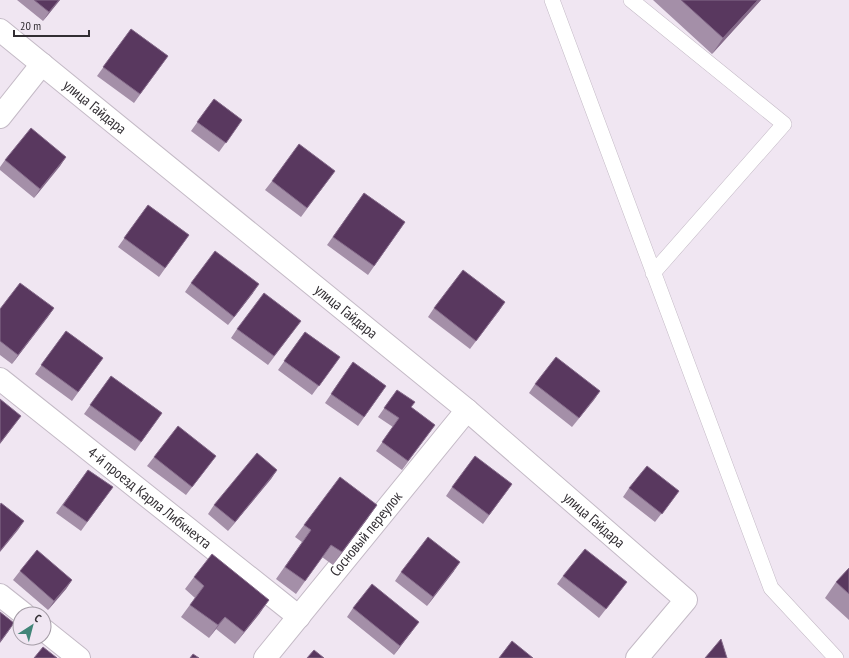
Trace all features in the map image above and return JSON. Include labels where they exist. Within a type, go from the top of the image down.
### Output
[{"type":"street","name":"улица Гайдара","points":[[0,30],[468,410],[686,600],[637,658]]},
{"type":"street","points":[[0,117],[42,64]]},
{"type":"street","name":"4-й проезд Карла Либкнехта","points":[[0,379],[299,617]]},
{"type":"street","name":"Сосновый переулок","points":[[265,658],[468,410]]},
{"type":"street","points":[[0,595],[14,606]]},
{"type":"street","points":[[52,636],[79,658]]},
{"type":"lane","points":[[552,0],[771,588],[836,658]]},
{"type":"lane","points":[[631,0],[784,124],[653,273]]},
{"type":"building","points":[[34,0],[59,0],[49,12]]},
{"type":"building","points":[[681,0],[758,0],[723,38]]},
{"type":"building","points":[[131,29],[168,56],[140,94],[103,67]]},
{"type":"building","points":[[214,99],[242,120],[226,143],[197,122]]},
{"type":"building","points":[[31,128],[66,157],[40,189],[5,160]]},
{"type":"building","points":[[299,144],[335,171],[307,208],[272,181]]},
{"type":"building","points":[[364,193],[405,222],[374,266],[333,237]]},
{"type":"building","points":[[148,205],[189,235],[165,268],[124,238]]},
{"type":"building","points":[[215,251],[259,284],[234,317],[191,283]]},
{"type":"building","points":[[463,270],[505,302],[476,341],[434,308]]},
{"type":"building","points":[[20,283],[54,308],[18,355],[0,341],[0,309]]},
{"type":"building","points":[[264,293],[301,321],[274,356],[237,329]]},
{"type":"building","points":[[66,331],[103,358],[78,392],[41,365]]},
{"type":"building","points":[[305,332],[340,357],[319,386],[284,361]]},
{"type":"building","points":[[556,357],[600,391],[579,418],[535,384]]},
{"type":"building","points":[[353,362],[386,386],[364,417],[331,394]]},
{"type":"building","points":[[111,376],[162,413],[141,442],[90,405]]},
{"type":"building","points":[[397,390],[415,402],[411,407],[435,425],[408,461],[382,442],[399,418],[384,408]]},
{"type":"building","points":[[0,399],[21,416],[0,443]]},
{"type":"building","points":[[178,426],[216,456],[192,487],[154,457]]},
{"type":"building","points":[[257,453],[277,470],[235,522],[214,505]]},
{"type":"building","points":[[475,456],[512,484],[489,515],[452,487]]},
{"type":"building","points":[[647,466],[679,491],[662,514],[629,488]]},
{"type":"building","points":[[88,470],[113,487],[87,522],[63,505]]},
{"type":"building","points":[[340,477],[377,505],[342,552],[331,545],[305,581],[285,567],[311,530],[304,525]]},
{"type":"building","points":[[1,503],[24,521],[0,551],[0,505]]},
{"type":"building","points":[[428,537],[460,562],[433,597],[401,572]]},
{"type":"building","points":[[585,549],[627,582],[606,609],[563,576]]},
{"type":"building","points":[[37,550],[72,580],[54,601],[20,571]]},
{"type":"building","points":[[212,554],[269,600],[244,632],[225,617],[218,625],[190,605],[204,586],[194,577]]},
{"type":"building","points":[[849,568],[849,594],[836,582]]},
{"type":"building","points":[[372,584],[419,622],[400,646],[353,608]]},
{"type":"building","points":[[0,612],[12,621],[12,626],[0,642]]},
{"type":"building","points":[[721,639],[727,658],[705,658]]},
{"type":"building","points":[[512,641],[533,658],[499,658]]},
{"type":"building","points":[[43,647],[57,658],[34,658]]},
{"type":"building","points":[[314,650],[324,658],[307,658]]},
{"type":"building","points":[[193,654],[199,658],[190,658]]}]
